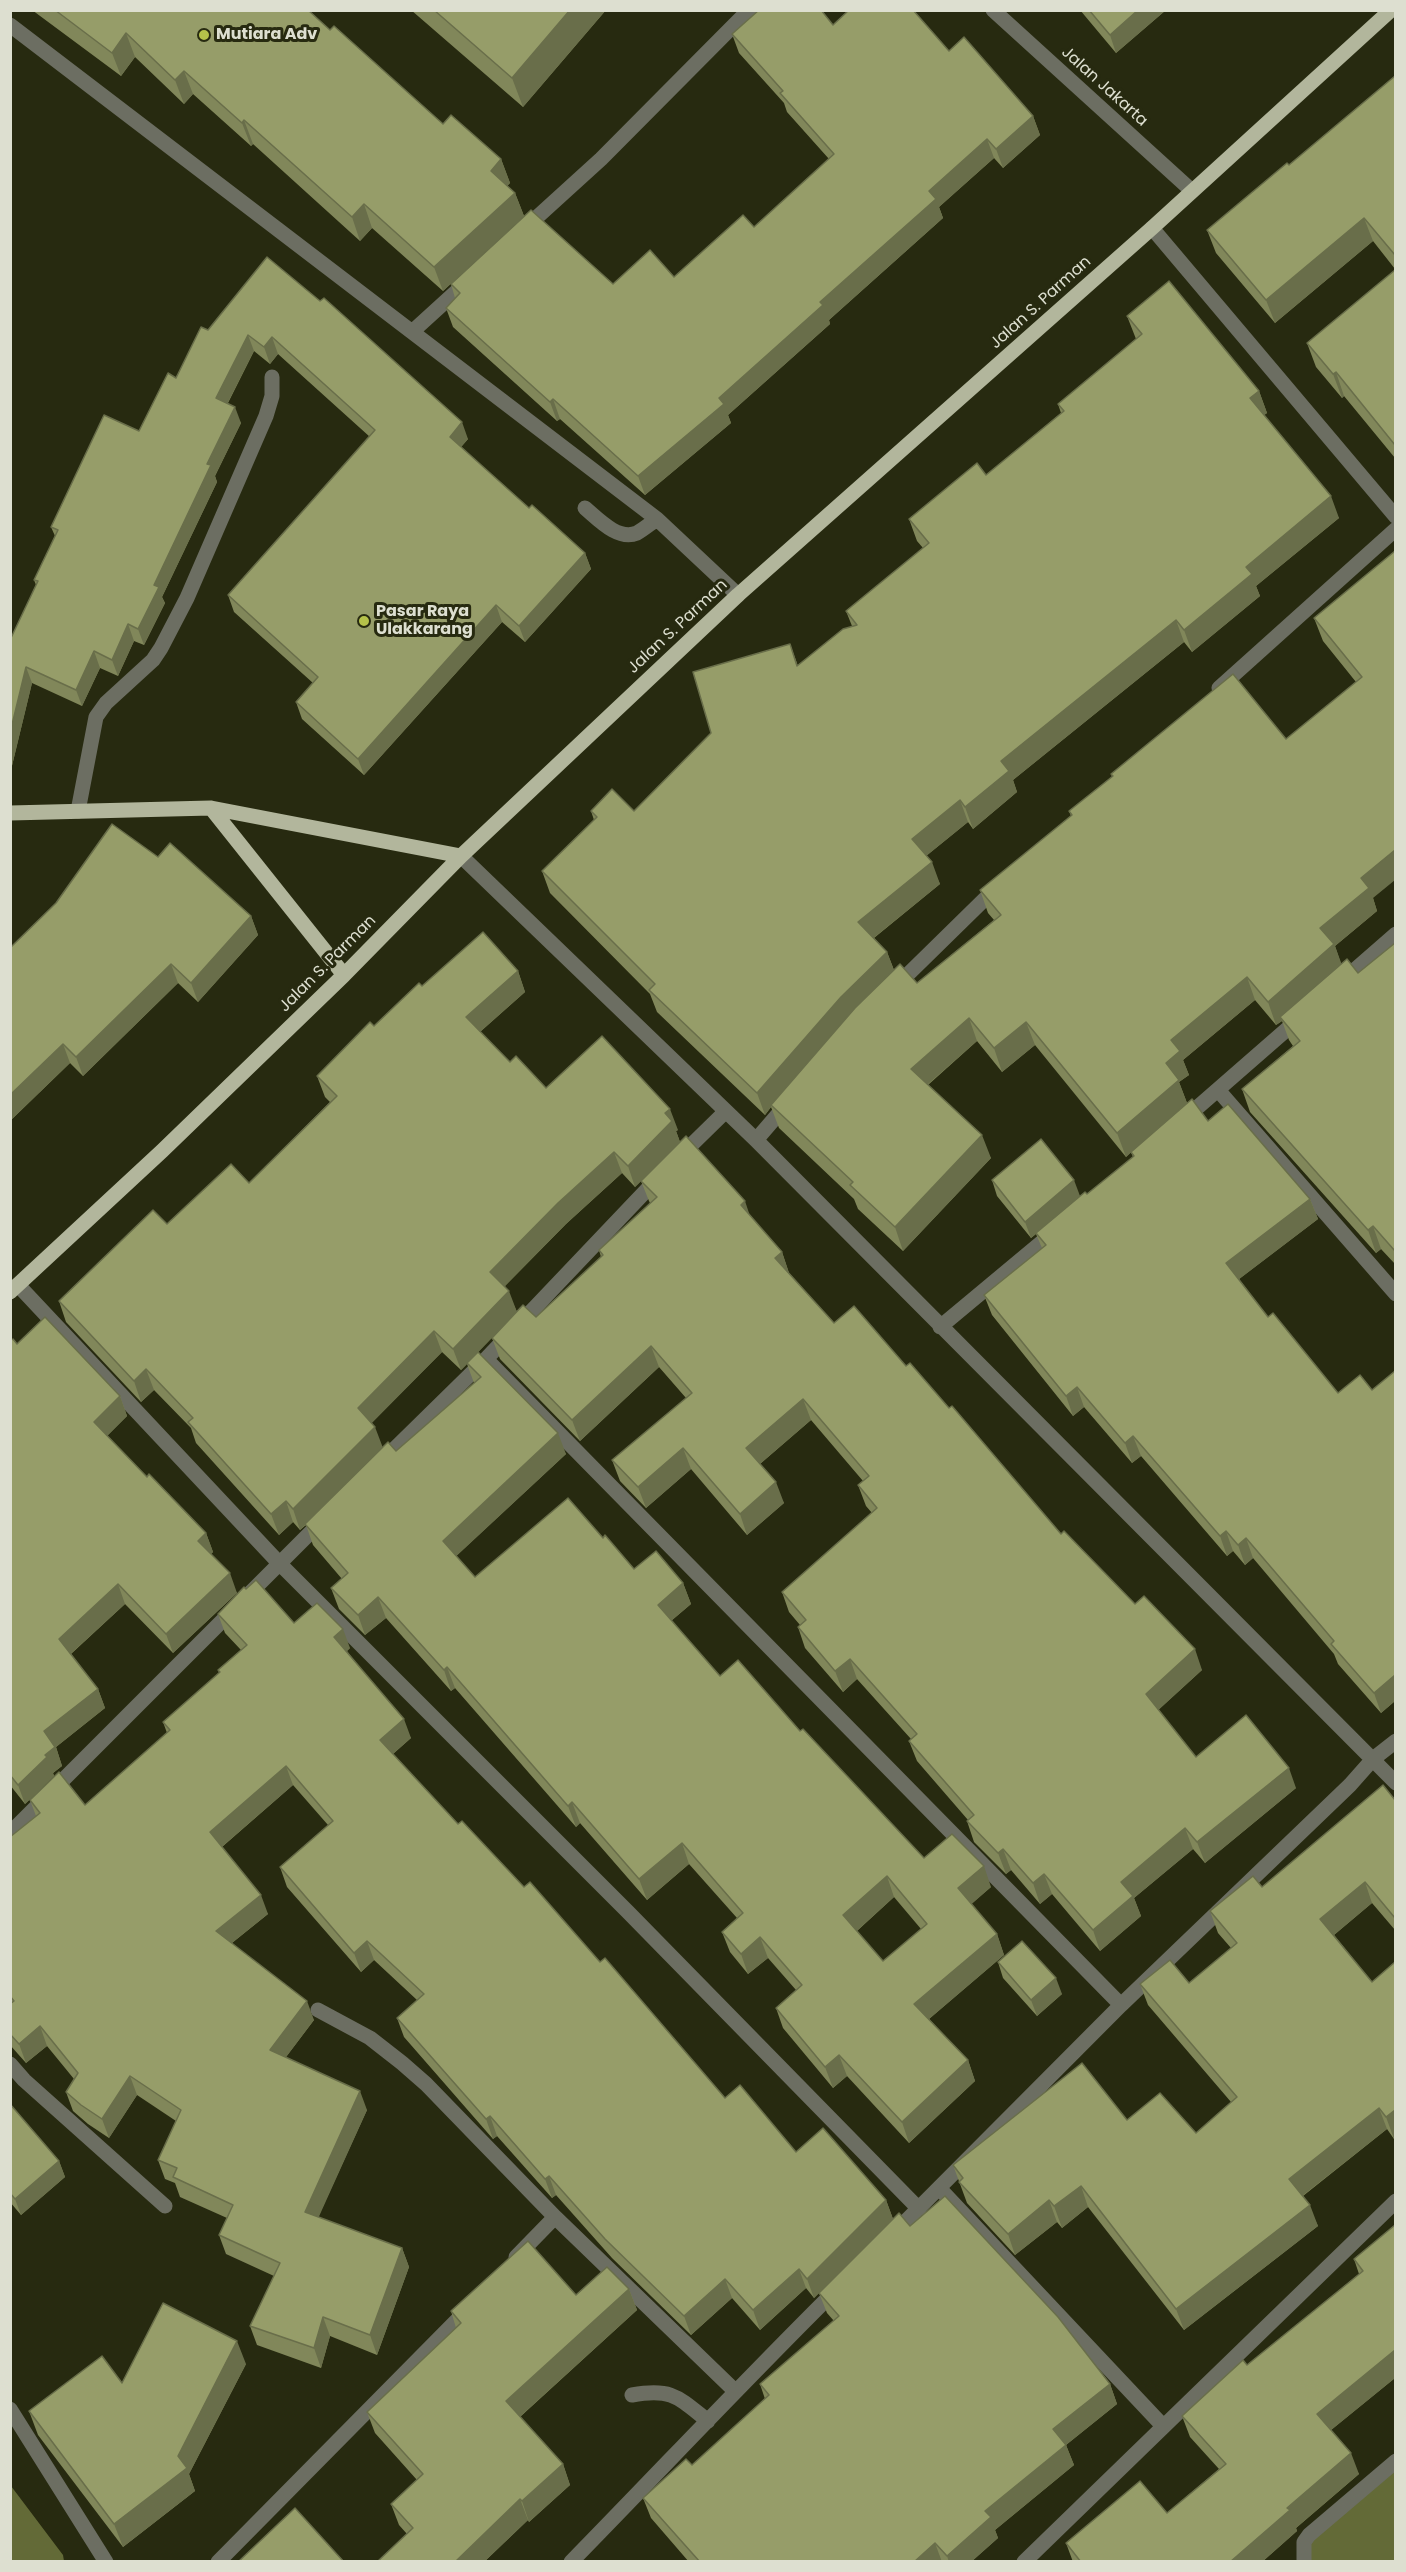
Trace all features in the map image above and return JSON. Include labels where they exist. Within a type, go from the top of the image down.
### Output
[{"type":"main road","name":"Jalan S. Parman","points":[[14,1288],[162,1151],[344,975],[461,856],[738,595],[1152,228],[1391,10]]},
{"type":"main road","points":[[212,808],[344,975]]},
{"type":"main road","points":[[10,813],[212,808],[461,856]]},
{"type":"street","points":[[516,237],[601,159],[750,10]]},
{"type":"street","name":"Jalan Jakarta","points":[[993,10],[1191,190]]},
{"type":"street","points":[[10,25],[413,330],[657,519],[738,595]]},
{"type":"street","points":[[1152,228],[1395,517]]},
{"type":"street","points":[[413,330],[482,268]]},
{"type":"street","points":[[78,811],[96,717],[106,703],[153,660],[178,616],[266,416],[272,396],[272,377]]},
{"type":"street","points":[[585,508],[611,529],[623,533],[635,534],[657,519]]},
{"type":"street","points":[[1212,694],[1395,529]]},
{"type":"street","points":[[461,856],[756,1140],[1395,1783]]},
{"type":"street","points":[[882,999],[1010,875]]},
{"type":"street","points":[[1333,989],[1395,934]]},
{"type":"street","points":[[1174,1128],[1316,1004]]},
{"type":"street","points":[[1218,1090],[1395,1294]]},
{"type":"street","points":[[756,1140],[795,1095]]},
{"type":"street","points":[[370,1473],[486,1359],[659,1176],[725,1112]]},
{"type":"street","points":[[940,1327],[1069,1219]]},
{"type":"street","points":[[14,1288],[279,1563],[628,1912],[919,2209]]},
{"type":"street","points":[[486,1359],[1121,2005]]},
{"type":"street","points":[[10,1833],[337,1506]]},
{"type":"street","points":[[885,2242],[1121,2005],[1350,1785],[1373,1759],[1395,1741]]},
{"type":"street","points":[[318,2010],[370,2038],[426,2084],[555,2217],[735,2391]]},
{"type":"street","points":[[10,2064],[24,2080],[165,2206]]},
{"type":"street","points":[[939,2188],[1163,2427]]},
{"type":"street","points":[[1030,2559],[1395,2201]]},
{"type":"street","points":[[510,2265],[555,2217]]},
{"type":"street","points":[[571,2562],[735,2391],[852,2275]]},
{"type":"street","points":[[218,2562],[479,2298]]},
{"type":"street","points":[[632,2395],[651,2392],[674,2395],[708,2421]]},
{"type":"street","points":[[10,2409],[106,2562]]},
{"type":"street","points":[[1304,2562],[1304,2542],[1309,2535],[1395,2461]]},
{"type":"shaded area","points":[[1395,2469],[1395,2561],[1308,2562],[1308,2541]]},
{"type":"shaded area","points":[[11,2486],[63,2555],[64,2561],[11,2561]]},
{"type":"building","points":[[55,10],[308,10],[330,30],[334,26],[443,124],[451,115],[501,159],[491,171],[515,193],[434,267],[364,204],[352,217],[244,120],[242,123],[184,71],[175,80],[126,33],[112,53]]},
{"type":"building","points":[[434,10],[570,10],[512,78]]},
{"type":"building","points":[[759,10],[821,10],[833,25],[849,10],[913,10],[949,51],[964,37],[1033,116],[996,149],[987,139],[929,191],[936,199],[820,302],[823,305],[719,398],[724,404],[638,476],[553,399],[550,402],[446,308],[460,293],[451,284],[531,210],[613,284],[650,250],[674,277],[743,215],[754,227],[834,154],[780,93],[783,91],[732,34]]},
{"type":"building","points":[[1089,10],[1138,10],[1110,35]]},
{"type":"building","points":[[1395,76],[1395,255],[1364,218],[1266,300],[1207,230]]},
{"type":"building","points":[[267,257],[320,301],[324,298],[462,422],[450,437],[529,508],[532,505],[585,553],[519,626],[496,605],[358,759],[296,702],[318,677],[228,595],[375,430],[272,337],[264,347],[248,335],[216,398],[235,407],[207,464],[211,465],[154,585],[159,587],[138,629],[128,624],[112,660],[94,651],[76,690],[26,667],[10,733],[10,640],[38,581],[34,580],[58,530],[51,527],[104,415],[139,431],[168,373],[176,378],[201,327],[208,330]]},
{"type":"building","points":[[1395,270],[1395,445],[1336,372],[1333,374],[1307,343]]},
{"type":"building","points":[[1169,281],[1259,391],[1250,398],[1331,496],[1246,567],[1252,574],[1184,630],[1176,620],[1001,761],[1009,771],[965,807],[960,800],[912,839],[932,862],[858,922],[887,952],[841,997],[757,1093],[649,990],[655,984],[542,871],[597,817],[591,811],[612,789],[634,811],[711,733],[693,672],[790,644],[797,666],[843,629],[857,625],[846,611],[929,543],[909,519],[977,463],[986,475],[1064,411],[1058,404],[1142,334],[1127,316]]},
{"type":"building","points":[[1395,551],[1395,850],[1361,878],[1369,888],[1320,928],[1334,944],[1268,1002],[1247,977],[1171,1040],[1180,1051],[1166,1063],[1179,1080],[1117,1133],[1026,1022],[994,1048],[969,1018],[911,1069],[982,1135],[895,1227],[850,1185],[853,1182],[771,1105],[855,1008],[900,964],[917,983],[1001,915],[980,890],[1072,815],[1069,811],[1113,776],[1111,774],[1233,674],[1286,739],[1362,677],[1314,618]]},
{"type":"building","points":[[112,824],[158,857],[170,843],[251,916],[191,983],[171,964],[76,1057],[63,1044],[10,1095],[10,948],[56,903]]},
{"type":"building","points":[[483,932],[518,971],[466,1017],[510,1062],[516,1056],[546,1088],[602,1036],[670,1109],[665,1113],[672,1121],[628,1166],[614,1152],[558,1203],[490,1272],[509,1291],[453,1349],[434,1331],[358,1408],[375,1427],[293,1509],[286,1501],[271,1514],[188,1422],[193,1418],[146,1369],[134,1381],[59,1301],[153,1210],[167,1224],[231,1164],[249,1183],[337,1096],[317,1076],[370,1022],[374,1026],[419,983],[422,986]]},
{"type":"building","points":[[1395,943],[1395,1251],[1373,1226],[1368,1230],[1242,1089],[1300,1041],[1280,1017],[1347,959],[1358,973]]},
{"type":"building","points":[[1192,1099],[1208,1121],[1228,1104],[1310,1199],[1226,1263],[1268,1317],[1273,1313],[1338,1393],[1360,1375],[1372,1390],[1395,1371],[1395,1675],[1374,1693],[1331,1644],[1334,1641],[1246,1538],[1238,1545],[1226,1531],[1220,1536],[1133,1436],[1125,1443],[1077,1387],[1066,1396],[984,1295],[1046,1245],[1036,1233],[1085,1192],[1087,1194],[1134,1156],[1131,1152]]},
{"type":"building","points":[[686,1136],[745,1201],[741,1205],[782,1252],[775,1258],[834,1323],[854,1306],[906,1366],[910,1363],[949,1408],[952,1406],[1061,1534],[1064,1531],[1135,1604],[1144,1596],[1195,1649],[1146,1694],[1196,1757],[1246,1715],[1289,1768],[1197,1842],[1185,1828],[1121,1882],[1133,1896],[1093,1930],[1044,1874],[1033,1883],[1003,1849],[998,1853],[967,1821],[974,1815],[909,1741],[917,1734],[850,1659],[835,1671],[798,1627],[806,1620],[782,1592],[877,1508],[858,1485],[869,1476],[803,1399],[746,1448],[776,1482],[740,1514],[683,1448],[638,1487],[612,1460],[692,1393],[651,1346],[572,1420],[492,1338],[523,1305],[536,1317],[603,1255],[599,1250],[657,1197],[641,1181]]},
{"type":"building","points":[[1041,1139],[1074,1180],[1025,1222],[992,1180]]},
{"type":"building","points":[[45,1317],[120,1396],[94,1422],[206,1533],[198,1541],[230,1573],[166,1634],[118,1584],[59,1639],[98,1689],[44,1731],[55,1747],[18,1785],[10,1775],[10,1341],[13,1339],[17,1344]]},
{"type":"building","points":[[478,1352],[558,1433],[443,1541],[475,1577],[568,1498],[603,1538],[605,1535],[634,1569],[656,1551],[683,1583],[658,1605],[720,1676],[738,1660],[800,1731],[803,1729],[924,1858],[952,1834],[984,1866],[958,1888],[997,1934],[914,2004],[968,2060],[902,2122],[839,2055],[825,2067],[776,2008],[802,1985],[760,1937],[741,1954],[722,1932],[743,1913],[682,1843],[639,1879],[572,1802],[568,1806],[447,1667],[444,1670],[378,1597],[358,1615],[331,1588],[348,1573],[305,1524],[388,1442],[396,1451],[481,1377],[467,1363]],"holes":[[[887,1876],[927,1924],[883,1961],[843,1915]]]},
{"type":"building","points":[[256,1580],[294,1623],[317,1603],[343,1629],[334,1637],[404,1719],[380,1740],[458,1824],[462,1821],[524,1887],[530,1882],[600,1962],[605,1958],[725,2098],[740,2085],[796,2152],[823,2128],[886,2200],[807,2279],[799,2269],[753,2310],[725,2279],[684,2316],[605,2239],[549,2176],[545,2179],[490,2116],[486,2119],[397,2018],[424,1994],[367,1941],[354,1953],[280,1867],[333,1821],[286,1766],[210,1832],[261,1895],[216,1931],[307,2001],[270,2050],[360,2091],[305,2212],[402,2248],[370,2335],[323,2317],[314,2348],[250,2326],[280,2263],[219,2235],[233,2205],[173,2177],[177,2168],[158,2160],[181,2110],[130,2076],[102,2119],[66,2092],[78,2073],[40,2026],[19,2044],[10,2034],[10,2004],[14,2001],[10,1996],[10,1837],[40,1813],[30,1800],[59,1772],[85,1805],[170,1730],[163,1722],[247,1645],[218,1614],[244,1587],[246,1589]]},
{"type":"building","points":[[1383,1785],[1395,1800],[1395,1918],[1365,1882],[1320,1919],[1372,1982],[1395,1962],[1395,2110],[1386,2117],[1379,2108],[1289,2179],[1310,2205],[1176,2309],[1081,2186],[1054,2206],[1049,2200],[1008,2234],[959,2182],[963,2178],[953,2165],[1082,2063],[1127,2120],[1160,2093],[1196,2133],[1237,2097],[1140,1984],[1170,1960],[1189,1983],[1237,1943],[1210,1911],[1253,1876],[1262,1887]]},
{"type":"building","points":[[1022,1941],[1056,1978],[1031,2000],[998,1962]]},
{"type":"building","points":[[10,2104],[59,2161],[15,2199],[10,2193]]},
{"type":"building","points":[[945,2196],[1058,2317],[1110,2384],[1053,2429],[1066,2445],[985,2511],[991,2517],[947,2556],[935,2543],[914,2562],[700,2562],[643,2498],[686,2459],[692,2465],[769,2395],[760,2384],[839,2316],[819,2293],[899,2213],[910,2226]]},
{"type":"building","points":[[1395,2225],[1395,2350],[1317,2414],[1351,2453],[1287,2508],[1290,2510],[1230,2562],[1081,2562],[1066,2543],[1140,2481],[1167,2513],[1226,2464],[1182,2416],[1243,2360],[1247,2365],[1363,2271],[1354,2259]]},
{"type":"building","points":[[528,2241],[576,2295],[607,2267],[629,2289],[506,2401],[563,2464],[522,2501],[520,2499],[455,2562],[377,2562],[413,2528],[391,2504],[423,2474],[367,2412],[461,2323],[451,2311]]},
{"type":"building","points":[[163,2303],[237,2341],[178,2456],[187,2468],[114,2524],[29,2411],[102,2356],[122,2383]]},
{"type":"building","points":[[295,2508],[344,2562],[238,2562]]},
{"type":"place","name":"Mutiara Adv","points":[[204,35]]},
{"type":"place","name":"Pasar Raya Ulakkarang","points":[[364,621]]}]
